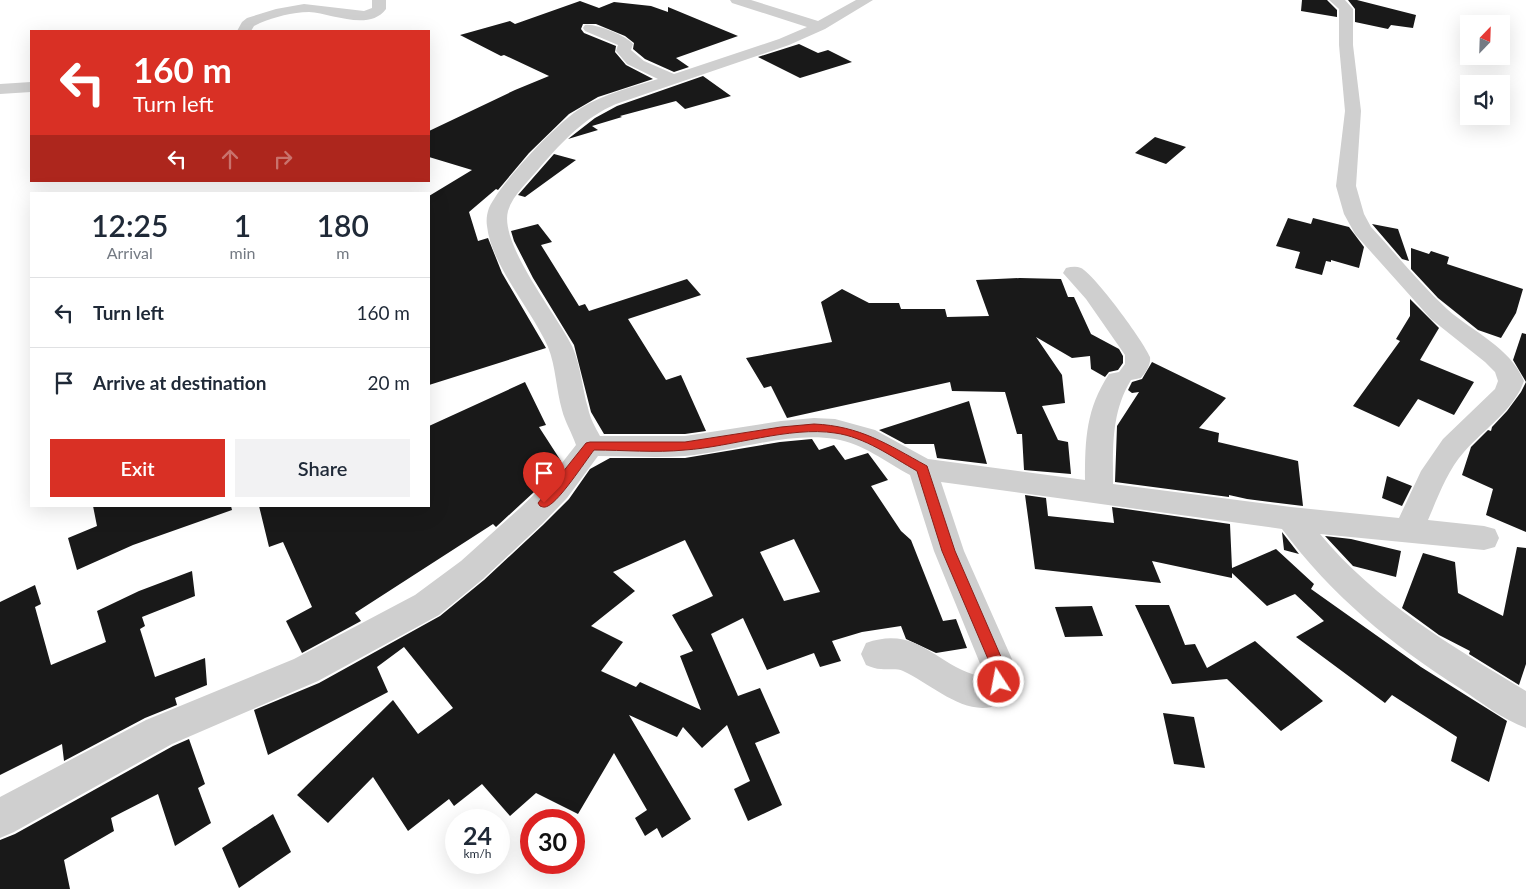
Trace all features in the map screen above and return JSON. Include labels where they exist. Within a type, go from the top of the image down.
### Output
[{"type":"street","points":[[245,30],[248,24],[259,18],[301,9],[322,9],[358,16],[369,15],[378,10],[379,0]]},
{"type":"street","points":[[737,0],[830,14]]},
{"type":"street","points":[[1336,0],[1344,4],[1346,9],[1346,45],[1353,111],[1346,186],[1354,214],[1362,230],[1408,283],[1438,314],[1494,356],[1518,384],[1487,415],[1467,431],[1454,446],[1431,480],[1408,531]]},
{"type":"street","points":[[590,446],[576,412],[560,345],[517,272],[498,234],[496,223],[498,212],[516,185],[573,120],[584,112],[610,100],[784,42],[830,14]]},
{"type":"street","points":[[590,28],[624,42],[626,44],[622,51],[626,56],[673,79]]},
{"type":"street","points":[[0,89],[30,87]]},
{"type":"street","points":[[1074,273],[1094,294],[1139,359],[1138,364],[1110,392],[1102,420],[1099,493]]},
{"type":"street","points":[[590,446],[685,446],[781,431],[835,429],[866,437],[922,469],[1290,519],[1484,538]]},
{"type":"street","points":[[0,818],[159,732],[306,670],[427,606],[478,564],[531,516],[557,490],[590,446]]},
{"type":"street","points":[[878,654],[896,654],[909,657],[958,684],[979,692],[989,692],[996,689],[999,682],[998,666],[949,551],[922,469]]},
{"type":"street","points":[[1290,519],[1311,548],[1335,573],[1376,610],[1409,636],[1526,711]]},
{"type":"building","points":[[1302,0],[1327,0],[1337,10],[1337,17],[1301,11]]},
{"type":"building","points":[[1348,0],[1357,0],[1416,15],[1413,28],[1391,25],[1388,29],[1355,22],[1355,9]]},
{"type":"building","points":[[580,1],[599,8],[614,2],[651,6],[668,12],[668,7],[738,36],[676,58],[689,67],[674,72],[645,59],[633,49],[634,43],[625,36],[596,24],[583,24],[581,29],[584,33],[616,46],[615,52],[626,65],[653,79],[598,97],[569,114],[529,153],[498,190],[496,189],[469,212],[478,241],[488,238],[502,273],[546,348],[430,385],[430,195],[472,170],[430,157],[430,131],[549,76],[504,55],[501,56],[460,35],[510,21],[515,24]]},
{"type":"building","points":[[799,44],[818,53],[828,50],[852,62],[800,78],[758,57]]},
{"type":"building","points":[[703,76],[731,96],[685,109],[676,101],[620,116],[622,117],[592,126],[598,130],[568,139],[595,118],[617,106]]},
{"type":"building","points":[[1155,137],[1186,147],[1166,164],[1135,153]]},
{"type":"building","points":[[554,154],[576,160],[525,197],[518,195]]},
{"type":"building","points":[[1288,218],[1311,224],[1313,218],[1349,227],[1364,247],[1359,268],[1331,260],[1331,262],[1326,261],[1322,275],[1295,268],[1300,252],[1276,246]]},
{"type":"building","points":[[538,224],[552,242],[541,245],[579,306],[585,304],[589,311],[687,279],[701,295],[628,319],[666,380],[681,375],[706,431],[685,434],[604,434],[591,412],[574,345],[533,278],[514,241],[511,231]]},
{"type":"building","points":[[1372,224],[1398,229],[1409,261],[1402,259]]},
{"type":"building","points":[[1411,248],[1429,254],[1431,251],[1449,257],[1447,264],[1523,289],[1516,313],[1501,338],[1478,330],[1438,298],[1411,269]]},
{"type":"building","points":[[1061,279],[1068,297],[1074,297],[1091,334],[1119,349],[1123,356],[1123,363],[1118,370],[1109,372],[1105,377],[1091,369],[1090,356],[1072,358],[1036,337],[1062,375],[1065,403],[1042,406],[1058,440],[1068,442],[1071,474],[1024,470],[1022,434],[1017,434],[1005,392],[952,391],[950,382],[787,418],[771,386],[764,388],[746,358],[832,342],[821,302],[842,289],[869,303],[899,303],[901,309],[945,309],[947,317],[989,316],[976,280]]},
{"type":"building","points":[[1410,299],[1439,328],[1420,360],[1474,382],[1454,415],[1418,399],[1399,427],[1353,406],[1400,341],[1396,339],[1410,316]]},
{"type":"building","points":[[1522,333],[1526,334],[1526,382],[1513,360]]},
{"type":"building","points":[[1152,362],[1226,398],[1199,428],[1219,433],[1218,442],[1298,461],[1303,506],[1229,495],[1229,497],[1115,482],[1117,426],[1139,392],[1132,393],[1128,390],[1132,382],[1142,379]]},
{"type":"building","points":[[525,382],[546,425],[539,427],[561,461],[546,481],[496,527],[493,524],[355,613],[361,621],[302,653],[286,621],[312,607],[283,542],[269,547],[259,507],[430,507],[430,426]]},
{"type":"building","points":[[1526,382],[1526,532],[1486,515],[1493,489],[1462,475],[1471,447],[1488,430],[1491,431],[1492,427],[1521,392]]},
{"type":"building","points":[[969,401],[987,464],[937,458],[934,444],[905,444],[879,430]]},
{"type":"building","points":[[812,439],[819,450],[834,445],[845,460],[868,453],[888,480],[871,486],[901,531],[911,540],[943,621],[956,619],[967,648],[936,653],[906,639],[901,626],[862,632],[832,641],[841,661],[820,667],[814,653],[767,670],[743,618],[711,634],[738,696],[760,688],[780,733],[755,743],[782,805],[748,821],[734,789],[750,781],[727,725],[702,748],[683,727],[677,737],[629,715],[691,819],[662,838],[657,828],[645,836],[635,818],[647,810],[614,753],[581,809],[568,809],[536,793],[510,816],[510,809],[504,809],[482,784],[454,806],[449,799],[408,831],[373,777],[328,823],[297,795],[393,700],[418,734],[453,708],[404,647],[377,667],[388,692],[268,755],[254,710],[319,683],[440,616],[484,580],[543,525],[569,499],[590,469],[610,458],[685,458],[780,442]],"holes":[[[794,539],[820,592],[784,601],[760,552]],[[685,540],[713,596],[672,615],[693,651],[680,656],[701,710],[640,682],[636,687],[601,671],[623,642],[591,626],[635,591],[613,572]]]},
{"type":"building","points":[[1387,476],[1412,486],[1402,506],[1382,498]]},
{"type":"building","points":[[1025,495],[1046,498],[1048,516],[1114,523],[1112,507],[1230,524],[1232,568],[1276,549],[1314,584],[1311,589],[1421,667],[1507,721],[1489,782],[1451,761],[1457,737],[1392,695],[1385,703],[1296,637],[1324,621],[1295,594],[1267,606],[1232,573],[1232,578],[1152,561],[1161,583],[1035,569]]},
{"type":"building","points":[[93,507],[231,507],[232,510],[133,545],[77,570],[68,538],[97,526]]},
{"type":"building","points":[[1282,532],[1299,554],[1284,550]]},
{"type":"building","points":[[1325,536],[1351,539],[1401,551],[1396,577],[1353,566]]},
{"type":"building","points":[[1517,547],[1526,548],[1526,664],[1519,685],[1469,654],[1470,651],[1439,635],[1402,608],[1423,553],[1455,562],[1458,593],[1503,616]]},
{"type":"building","points":[[192,571],[195,596],[142,617],[145,626],[140,629],[155,677],[205,658],[207,685],[175,698],[177,705],[145,718],[64,761],[62,744],[0,775],[0,602],[35,585],[41,604],[35,607],[51,665],[106,642],[97,611],[139,591]]},
{"type":"building","points":[[1135,605],[1169,605],[1185,645],[1195,644],[1207,668],[1255,641],[1323,701],[1281,731],[1227,679],[1172,684]]},
{"type":"building","points":[[1092,606],[1103,636],[1065,637],[1055,607]]},
{"type":"building","points":[[1163,713],[1194,717],[1205,768],[1174,764]]},
{"type":"building","points":[[189,739],[205,784],[198,788],[211,823],[175,846],[158,794],[111,818],[114,831],[64,860],[70,889],[0,889],[0,840],[15,834],[173,746]]},
{"type":"building","points":[[273,814],[291,852],[239,888],[222,848]]},
{"type":"route","points":[[544,503],[557,490],[590,446],[685,446],[714,443],[781,431],[814,428],[835,429],[866,437],[922,469],[949,551],[998,666],[999,682]]}]
